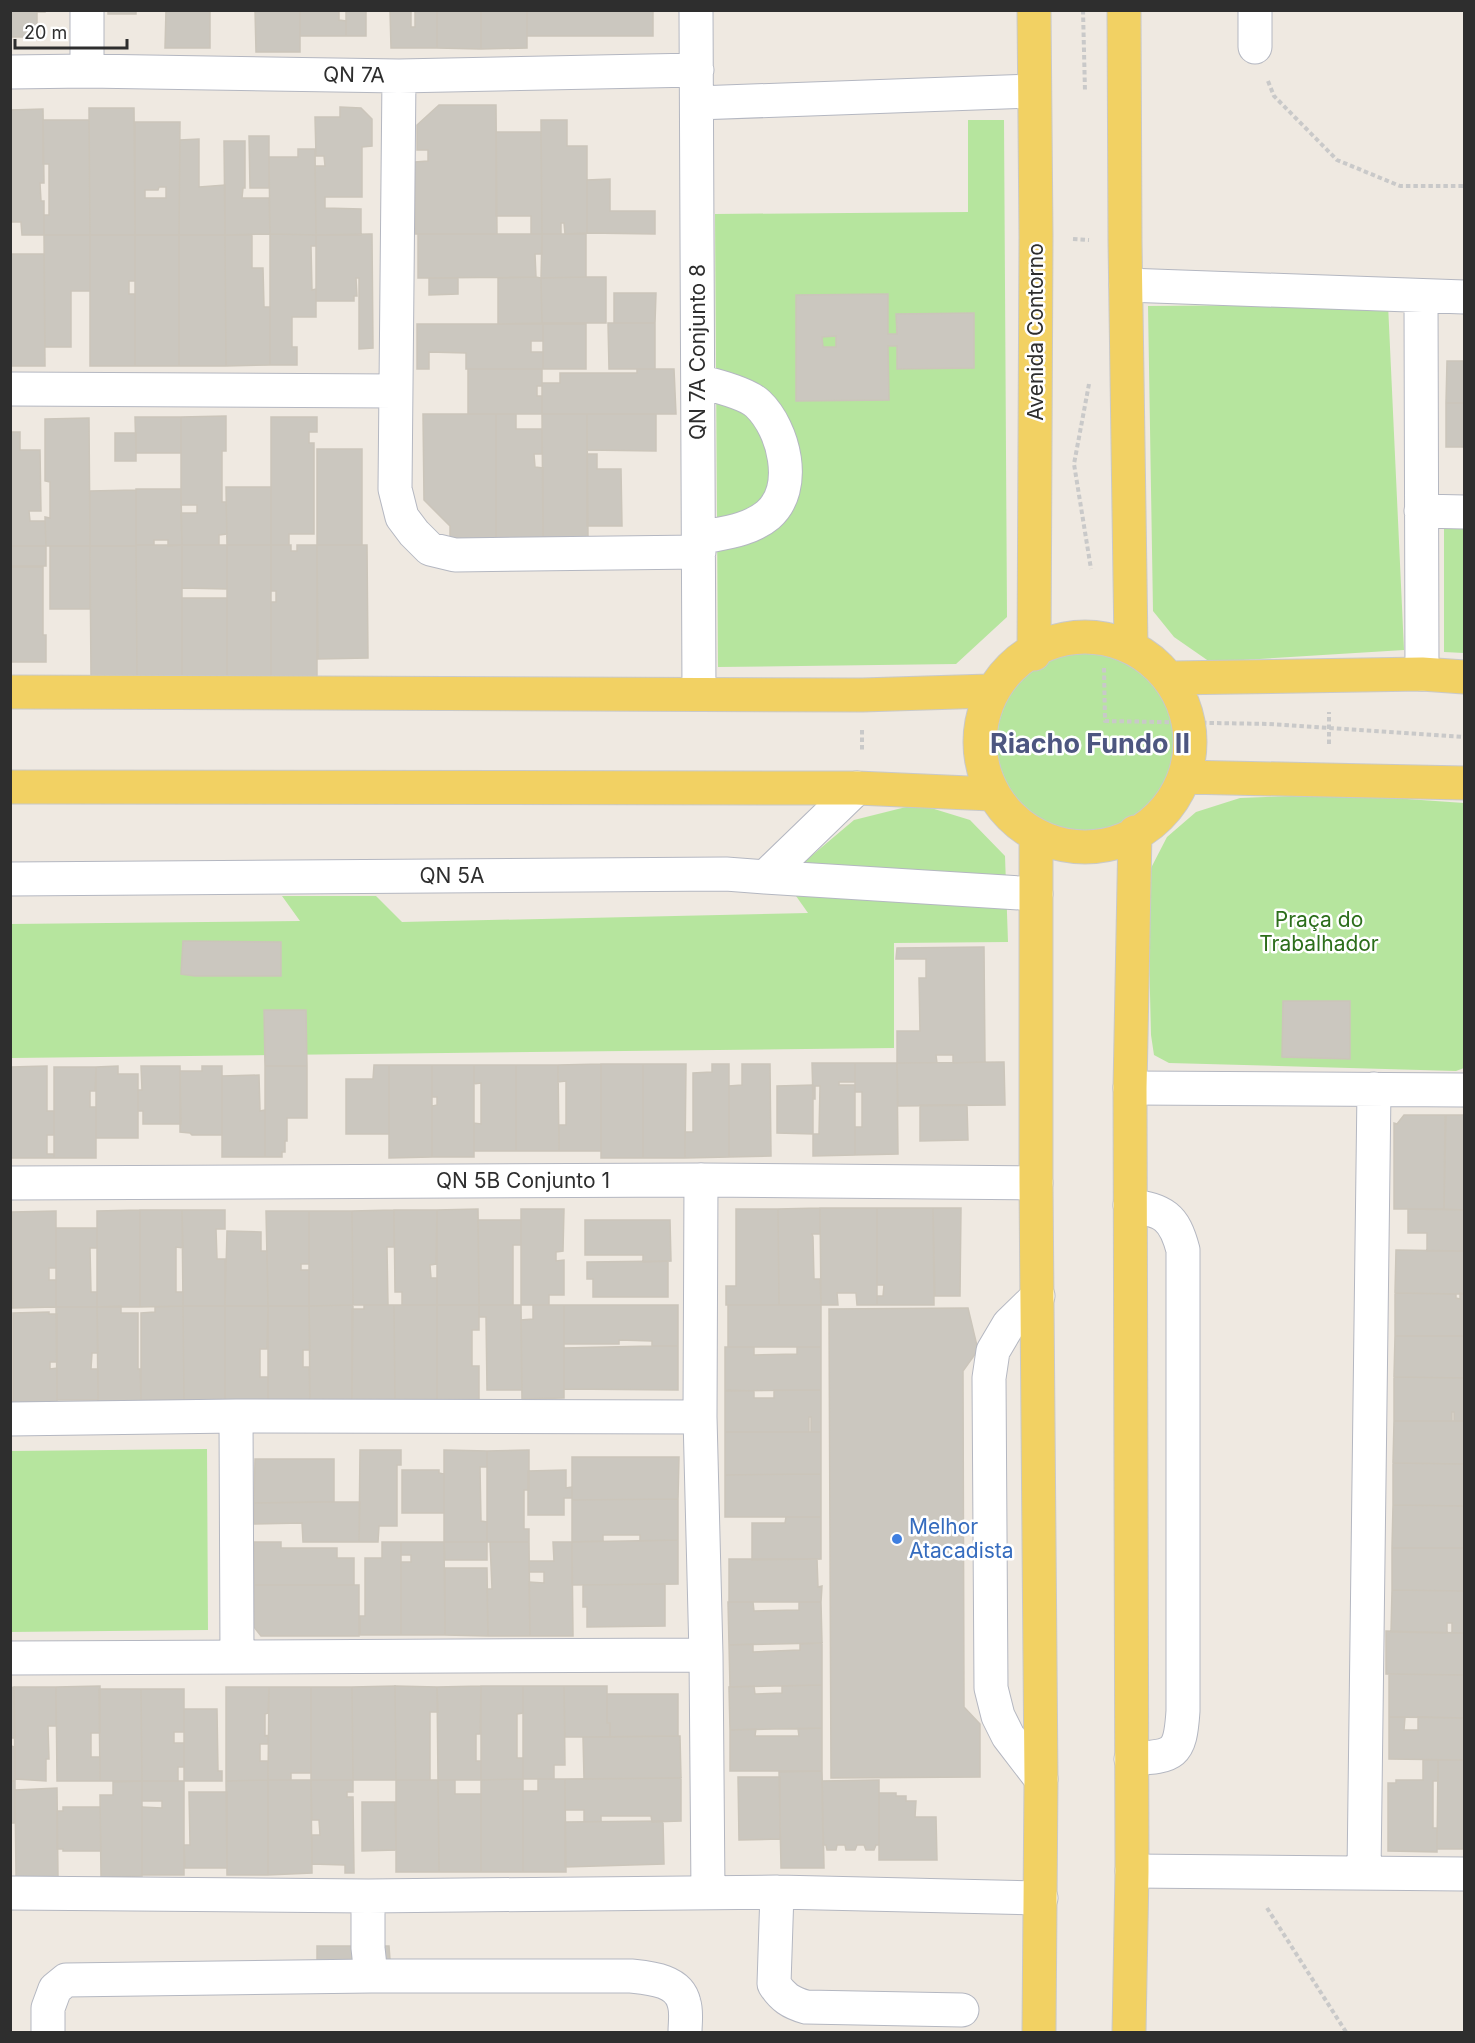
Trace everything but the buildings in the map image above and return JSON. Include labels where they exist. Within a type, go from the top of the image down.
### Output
[{"type":"main road","name":"Avenida Contorno","points":[[1034,10],[1036,237],[1034,654]]},
{"type":"main road","points":[[1124,10],[1131,646]]},
{"type":"main road","points":[[1078,638],[1103,638],[1131,646],[1142,652],[1170,678],[1184,702],[1191,734],[1187,770],[1184,777],[1171,801],[1145,826],[1135,832],[1096,845],[1076,846],[1047,841],[1036,836],[1010,815],[991,794],[983,774],[979,745],[980,716],[989,691],[1034,654],[1078,638]]},
{"type":"main road","points":[[1170,678],[1422,674],[1464,677]]},
{"type":"main road","points":[[10,693],[862,695],[989,691]]},
{"type":"main road","points":[[1184,777],[1464,783]]},
{"type":"main road","points":[[10,787],[860,789],[991,794]]},
{"type":"main road","points":[[1129,2032],[1132,1871],[1130,1088],[1132,880],[1135,832]]},
{"type":"main road","points":[[1036,836],[1036,1183],[1041,1779],[1039,2032]]},
{"type":"street","points":[[87,10],[87,71]]},
{"type":"street","name":"QN 7A Conjunto 8","points":[[696,10],[699,693]]},
{"type":"street","points":[[1255,10],[1255,47]]},
{"type":"street","name":"QN 7A","points":[[10,72],[399,76],[697,70]]},
{"type":"street","points":[[399,76],[395,489],[402,517],[414,534],[430,549],[455,555],[699,545],[747,528],[768,515],[782,496],[787,470],[777,431],[757,402],[724,387],[698,381]]},
{"type":"street","points":[[697,103],[1034,91]]},
{"type":"street","points":[[1126,285],[1464,297]]},
{"type":"street","points":[[1421,296],[1422,674]]},
{"type":"street","points":[[10,389],[395,391]]},
{"type":"street","points":[[1421,511],[1464,512]]},
{"type":"street","points":[[765,877],[860,789]]},
{"type":"street","name":"QN 5A","points":[[10,879],[714,874],[1036,894]]},
{"type":"street","points":[[1130,1088],[1464,1089]]},
{"type":"street","points":[[1364,1873],[1374,1089]]},
{"type":"street","points":[[701,1180],[700,1417],[706,1655],[708,1892]]},
{"type":"street","name":"QN 5B Conjunto 1","points":[[10,1184],[701,1180],[1036,1183]]},
{"type":"street","points":[[1130,1205],[1149,1208],[1167,1216],[1178,1231],[1183,1250],[1182,1736],[1173,1751],[1159,1757],[1131,1759]]},
{"type":"street","points":[[1038,1296],[1009,1324],[993,1351],[989,1390],[991,1688],[998,1716],[1008,1736],[1041,1779]]},
{"type":"street","points":[[10,1419],[236,1416],[700,1417]]},
{"type":"street","points":[[236,1416],[237,1657]]},
{"type":"street","points":[[10,1658],[706,1655]]},
{"type":"street","points":[[1132,1871],[1464,1874]]},
{"type":"street","points":[[777,1892],[774,1984],[781,1995],[788,2000],[806,2007],[835,2009],[962,2010]]},
{"type":"street","points":[[10,1893],[368,1896],[777,1892],[1041,1898]]},
{"type":"street","points":[[368,1896],[368,1948],[371,1976]]},
{"type":"street","points":[[48,2032],[48,2008],[51,1999],[55,1989],[66,1980],[371,1976],[631,1976],[655,1979],[680,1992],[685,2004],[685,2032]]},
{"type":"path","points":[[1255,47],[1274,96],[1337,160],[1400,186],[1464,186]]},
{"type":"path","points":[[1036,237],[1125,240]]},
{"type":"path","points":[[860,789],[862,695]]},
{"type":"path","points":[[1329,728],[1464,737]]},
{"type":"path","points":[[1244,1872],[1346,2032]]},
{"type":"green space","points":[[968,120],[1004,120],[1007,617],[956,664],[718,667],[715,214],[968,212]]},
{"type":"green space","points":[[1388,304],[1404,650],[1210,662],[1174,637],[1153,611],[1148,306]]},
{"type":"green space","points":[[1444,526],[1464,526],[1464,653],[1444,652]]},
{"type":"green space","points":[[1086,653],[1120,660],[1149,679],[1168,708],[1175,742],[1168,776],[1149,805],[1120,824],[1086,831],[1052,824],[1023,805],[1004,776],[997,742],[1004,708],[1023,679],[1052,660]]},
{"type":"green space","name":"Praça do Trabalhador","points":[[1378,797],[1464,803],[1464,1068],[1456,1071],[1169,1063],[1154,1055],[1151,1035],[1148,910],[1151,868],[1167,837],[1196,812],[1240,798]]},
{"type":"green space","points":[[918,804],[970,820],[1005,856],[1008,942],[894,943],[894,1048],[11,1058],[10,924],[300,921],[282,896],[376,896],[402,922],[808,913],[784,879],[854,820]]},
{"type":"green space","points":[[207,1449],[208,1630],[11,1632],[11,1451]]},
{"type":"place","name":"Melhor Atacadista","points":[[897,1539]]},
{"type":"district","name":"Riacho Fundo II","points":[[1090,744]]}]
